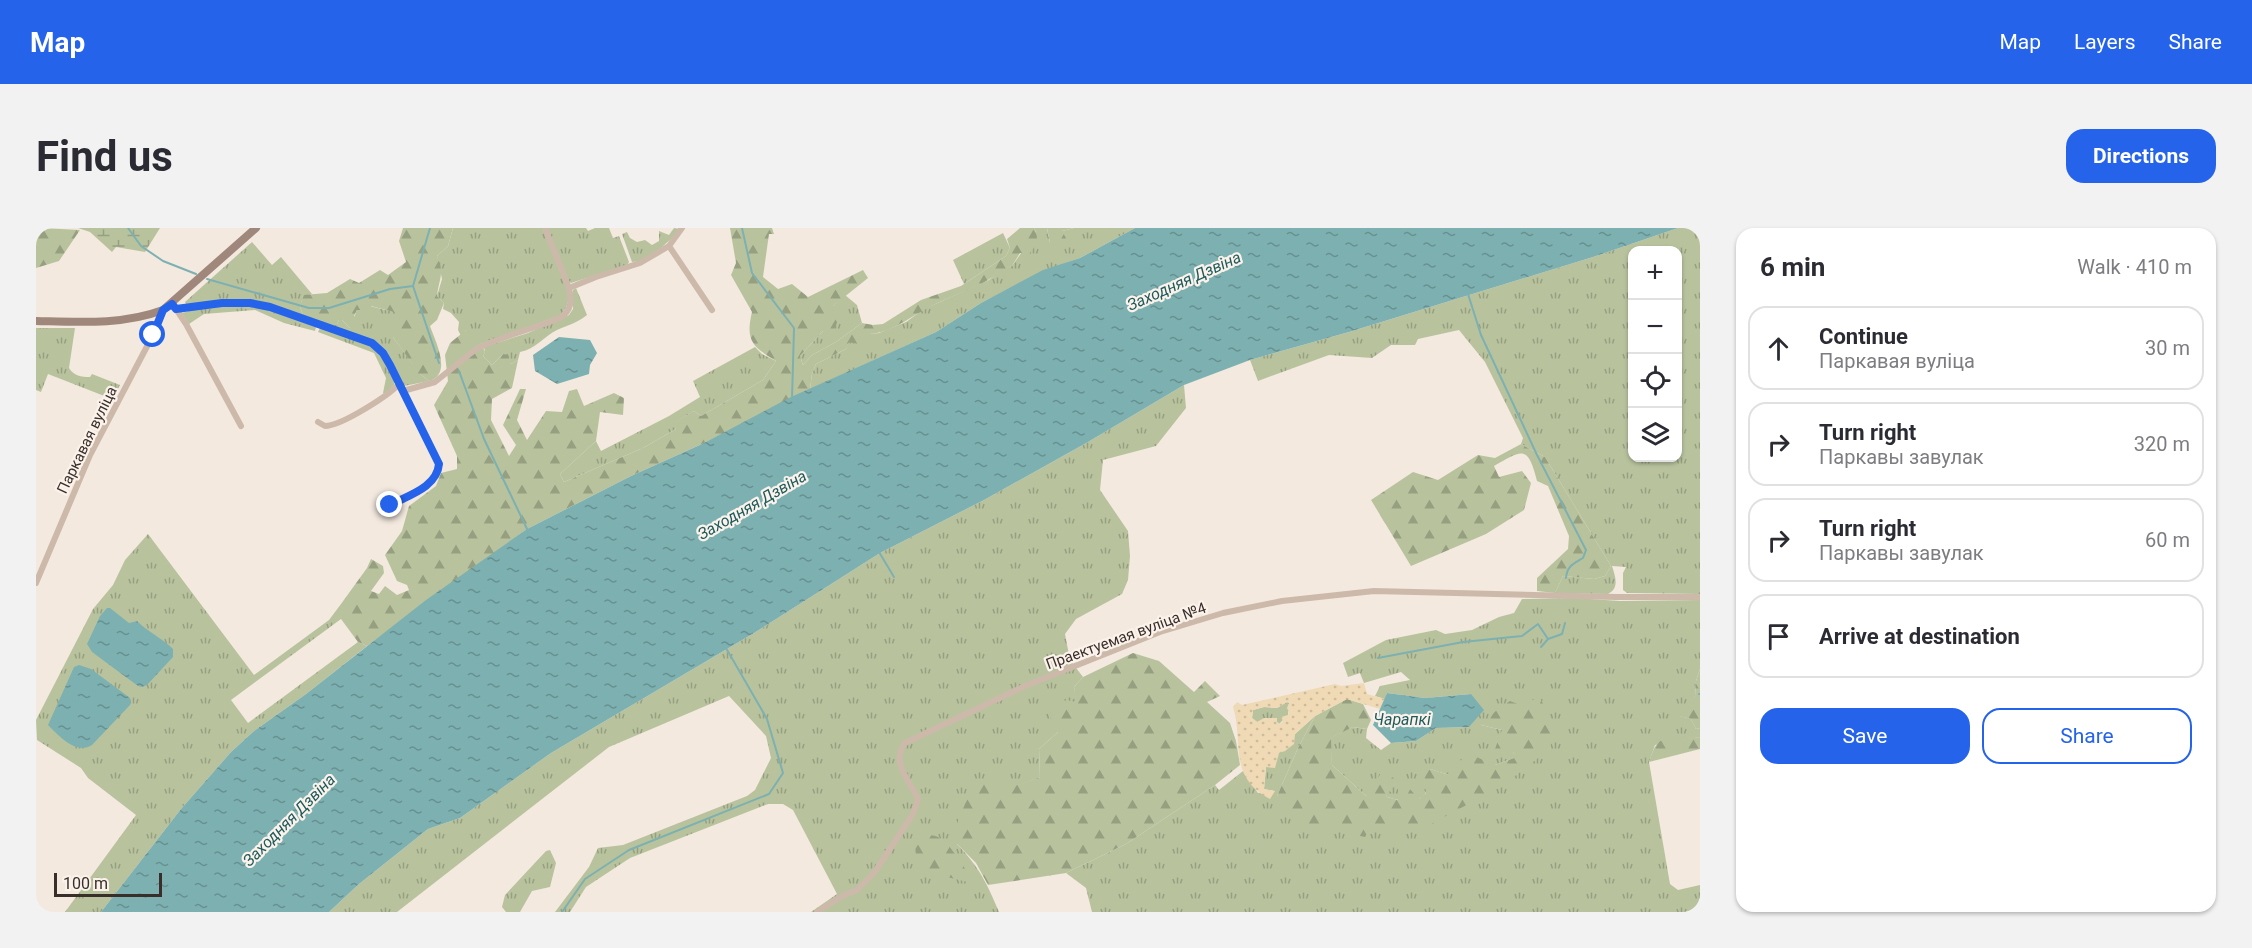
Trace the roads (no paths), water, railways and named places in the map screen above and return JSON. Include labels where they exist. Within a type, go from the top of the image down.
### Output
[{"type":"main road","points":[[36,321],[121,320],[146,316],[174,306],[256,228]]},
{"type":"street","points":[[318,422],[325,426],[337,423],[401,388],[435,382],[483,345],[560,318],[569,310],[571,304],[569,288],[545,228]]},
{"type":"street","points":[[569,288],[596,276],[640,263],[669,246],[682,228]]},
{"type":"street","points":[[669,246],[712,310]]},
{"type":"street","points":[[241,426],[174,306],[250,303],[293,314],[372,343],[383,353],[438,459],[438,472],[432,483],[390,505]]},
{"type":"street","name":"Паркавая вуліца","points":[[36,583],[90,455],[153,335],[163,310]]},
{"type":"street","name":"Праектуемая вуліца №4","points":[[817,912],[840,897],[857,890],[874,873],[913,814],[918,799],[898,759],[899,750],[905,743],[1025,686],[1160,632],[1223,613],[1282,601],[1374,591],[1700,597]]},
{"type":"water","name":"Заходняя Дзвіна","points":[[1135,228],[1678,228],[1593,257],[1250,360],[1184,385],[984,500],[880,553],[754,633],[551,753],[460,818],[428,829],[359,884],[329,912],[101,912],[181,809],[231,752],[254,731],[306,694],[426,600],[527,529],[631,476],[702,444],[791,397],[936,332],[981,303],[1043,270],[1080,258]]},
{"type":"water","points":[[559,337],[590,340],[597,353],[590,365],[589,374],[557,384],[535,371],[533,355]]},
{"type":"water","points":[[107,608],[129,623],[137,621],[173,649],[173,657],[147,685],[138,686],[92,652],[87,644],[100,616]]},
{"type":"water","points":[[79,665],[91,669],[131,701],[130,705],[92,745],[80,748],[68,743],[48,725],[74,667]]},
{"type":"water","name":"Чарапкі","points":[[1387,693],[1425,698],[1471,694],[1484,710],[1469,727],[1436,728],[1416,741],[1391,743],[1373,725]]},
{"type":"waterway","points":[[128,228],[141,246],[163,261],[196,274]]},
{"type":"waterway","points":[[430,228],[413,286],[439,363]]},
{"type":"waterway","points":[[742,228],[752,273],[794,328],[792,399]]},
{"type":"waterway","points":[[207,279],[309,308],[329,308],[390,289],[413,286]]},
{"type":"waterway","points":[[1468,294],[1481,335],[1537,455],[1586,550],[1583,558],[1569,568],[1566,578]]},
{"type":"waterway","points":[[459,371],[484,439],[528,531]]},
{"type":"waterway","points":[[879,552],[894,577]]},
{"type":"waterway","points":[[1541,647],[1548,639],[1562,634],[1565,623]]},
{"type":"waterway","points":[[1378,658],[1463,642],[1522,636],[1538,624],[1548,639]]},
{"type":"waterway","points":[[562,912],[585,879],[629,850],[769,794],[783,773],[767,719],[726,648]]}]
